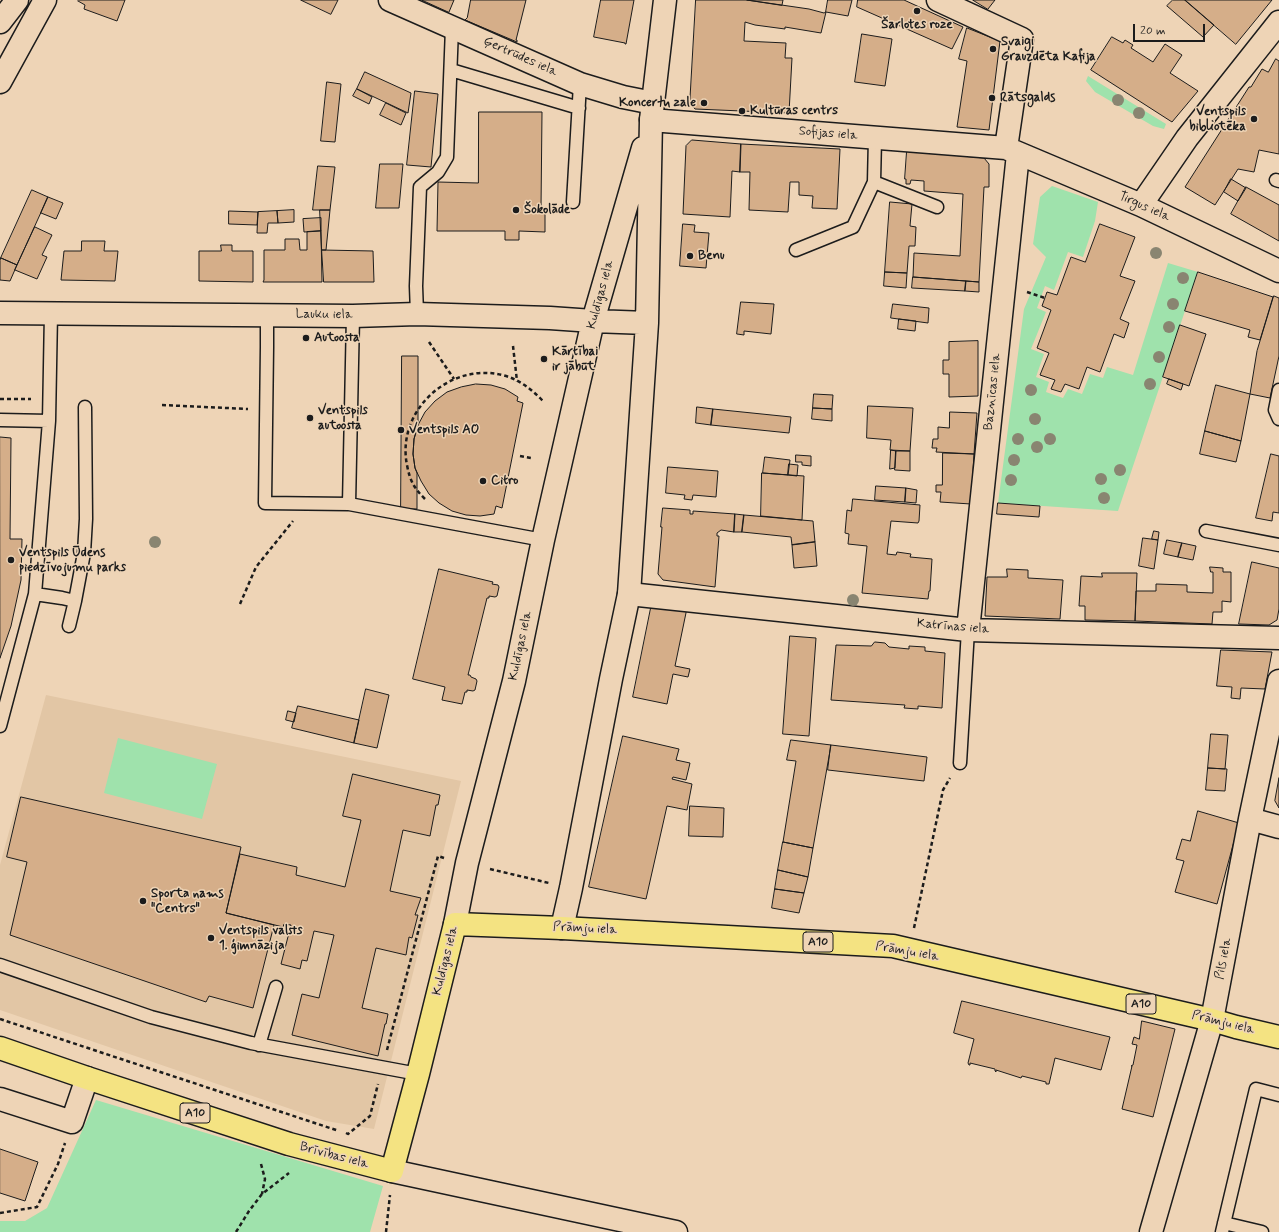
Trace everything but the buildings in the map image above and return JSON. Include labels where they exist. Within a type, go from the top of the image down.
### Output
[{"type":"main road","name":"Prāmju iela","points":[[455,924],[562,928],[893,946],[1279,1037]]},
{"type":"main road","name":"Kuldīgas iela","points":[[392,1171],[418,1074],[455,924]]},
{"type":"main road","name":"Brīvības iela","points":[[0,1048],[289,1144],[392,1171]]},
{"type":"street","points":[[0,22],[17,0]]},
{"type":"street","points":[[0,82],[45,0]]},
{"type":"street","name":"Ģertrūdes iela","points":[[390,0],[580,84],[623,97],[652,112]]},
{"type":"street","name":"Kuldīgas iela","points":[[562,928],[629,594],[647,323],[652,112],[665,0]]},
{"type":"street","name":"Baznīcas iela","points":[[938,0],[1022,39],[968,630]]},
{"type":"street","points":[[1141,205],[1187,138],[1279,22]]},
{"type":"street","name":"Kuldīgas iela","points":[[455,924],[467,863],[514,682],[543,540],[593,321],[652,112]]},
{"type":"street","name":"Sofijas iela","points":[[652,112],[875,138],[1012,151]]},
{"type":"street","name":"Tirgus iela","points":[[1012,151],[1141,205],[1279,271]]},
{"type":"street","name":"Lauku iela","points":[[0,313],[52,312],[353,316],[417,314],[550,318],[647,323]]},
{"type":"street","name":"Katrīnas iela","points":[[629,594],[968,630],[1279,638]]},
{"type":"street","name":"Pils iela","points":[[1151,1232],[1212,1020],[1250,819],[1279,680]]},
{"type":"street","points":[[1250,819],[1279,827]]},
{"type":"street","points":[[0,1099],[72,1122],[87,1078]]},
{"type":"street","name":"Brīvības iela","points":[[392,1171],[676,1232]]},
{"type":"lane","points":[[417,314],[416,286],[420,187],[438,172],[447,157],[452,28]]},
{"type":"lane","points":[[451,70],[579,108]]},
{"type":"lane","points":[[573,202],[580,84]]},
{"type":"lane","points":[[796,250],[853,227],[874,182],[875,138]]},
{"type":"lane","points":[[874,182],[937,208]]},
{"type":"lane","points":[[0,726],[35,594],[49,421],[52,312]]},
{"type":"lane","points":[[267,314],[268,347],[264,503],[349,504],[543,540]]},
{"type":"lane","points":[[349,504],[353,316]]},
{"type":"lane","points":[[1279,390],[1275,410],[1279,418]]},
{"type":"lane","points":[[69,626],[84,553],[86,519],[85,407]]},
{"type":"lane","points":[[0,420],[49,421]]},
{"type":"lane","points":[[1206,531],[1279,545]]},
{"type":"lane","points":[[35,594],[75,601]]},
{"type":"lane","points":[[960,763],[968,630]]},
{"type":"lane","points":[[0,965],[151,1017],[259,1045],[418,1074]]},
{"type":"lane","points":[[259,1045],[276,987]]},
{"type":"lane","points":[[1262,1232],[1223,1227],[1256,1089],[1279,1095]]},
{"type":"path","points":[[429,342],[454,378]]},
{"type":"path","points":[[513,346],[517,381]]},
{"type":"path","points":[[430,504],[416,490],[409,474],[406,457],[406,440],[410,424],[417,410],[427,397],[440,386],[454,378],[470,374],[486,373],[502,375],[517,381],[531,389],[543,401]]},
{"type":"path","points":[[0,399],[50,399]]},
{"type":"path","points":[[162,405],[266,410]]},
{"type":"path","points":[[520,456],[532,458]]},
{"type":"path","points":[[240,604],[256,567],[308,504]]},
{"type":"path","points":[[921,931],[914,929],[943,790],[960,763]]},
{"type":"path","points":[[0,1019],[348,1134],[370,1116],[438,856],[571,888]]},
{"type":"path","points":[[0,1213],[37,1207],[58,1164],[72,1122]]},
{"type":"path","points":[[261,1164],[265,1179],[262,1194]]},
{"type":"path","points":[[386,1232],[392,1171]]},
{"type":"path","points":[[236,1232],[262,1194],[290,1173]]},
{"type":"shaded area","name":"Ventspils valsts 1. ģimnāzija","points":[[46,695],[461,781],[374,1129],[326,1121],[0,1010],[0,865]]},
{"type":"green space","points":[[1088,76],[1166,124],[1164,129],[1153,126],[1095,92],[1086,81]]},
{"type":"green space","points":[[1052,186],[1098,202],[1095,221],[1083,257],[1068,252],[1054,290],[1045,286],[1037,308],[1046,312],[1031,349],[1044,354],[1036,377],[1049,382],[1046,392],[1063,398],[1068,389],[1082,394],[1090,374],[1103,378],[1107,367],[1133,375],[1168,263],[1198,272],[1118,511],[998,503],[1024,309],[1046,257],[1033,244],[1040,197]]},
{"type":"green space","points":[[118,738],[217,764],[202,819],[104,793]]},
{"type":"green space","points":[[96,1100],[383,1186],[370,1232],[0,1232],[0,1221],[25,1221],[47,1208]]},
{"type":"place","name":"Šarlotes roze","points":[[917,11]]},
{"type":"place","name":"Svaigi Grauzdēta Kafija","points":[[993,49]]},
{"type":"place","name":"Rātsgalds","points":[[992,98]]},
{"type":"place","name":"Koncertu zale","points":[[704,103]]},
{"type":"place","name":"Kultūras centrs","points":[[742,111]]},
{"type":"place","name":"Ventspils bibliotēka","points":[[1254,119]]},
{"type":"place","name":"Šokolāde","points":[[516,210]]},
{"type":"place","name":"Benu","points":[[690,256]]},
{"type":"place","name":"Autoosta","points":[[306,338]]},
{"type":"place","name":"Kārtībai ir jābūt","points":[[544,359]]},
{"type":"place","name":"Ventspils autoosta","points":[[310,418]]},
{"type":"place","name":"Ventspils AO","points":[[401,430]]},
{"type":"place","name":"Citro","points":[[483,481]]},
{"type":"place","name":"Ventspils Ūdens piedzīvojumu parks","points":[[11,560]]},
{"type":"place","name":"Sporta nams \"Centrs\"","points":[[143,901]]},
{"type":"place","name":"Ventspils valsts 1. ģimnāzija","points":[[211,938]]}]
